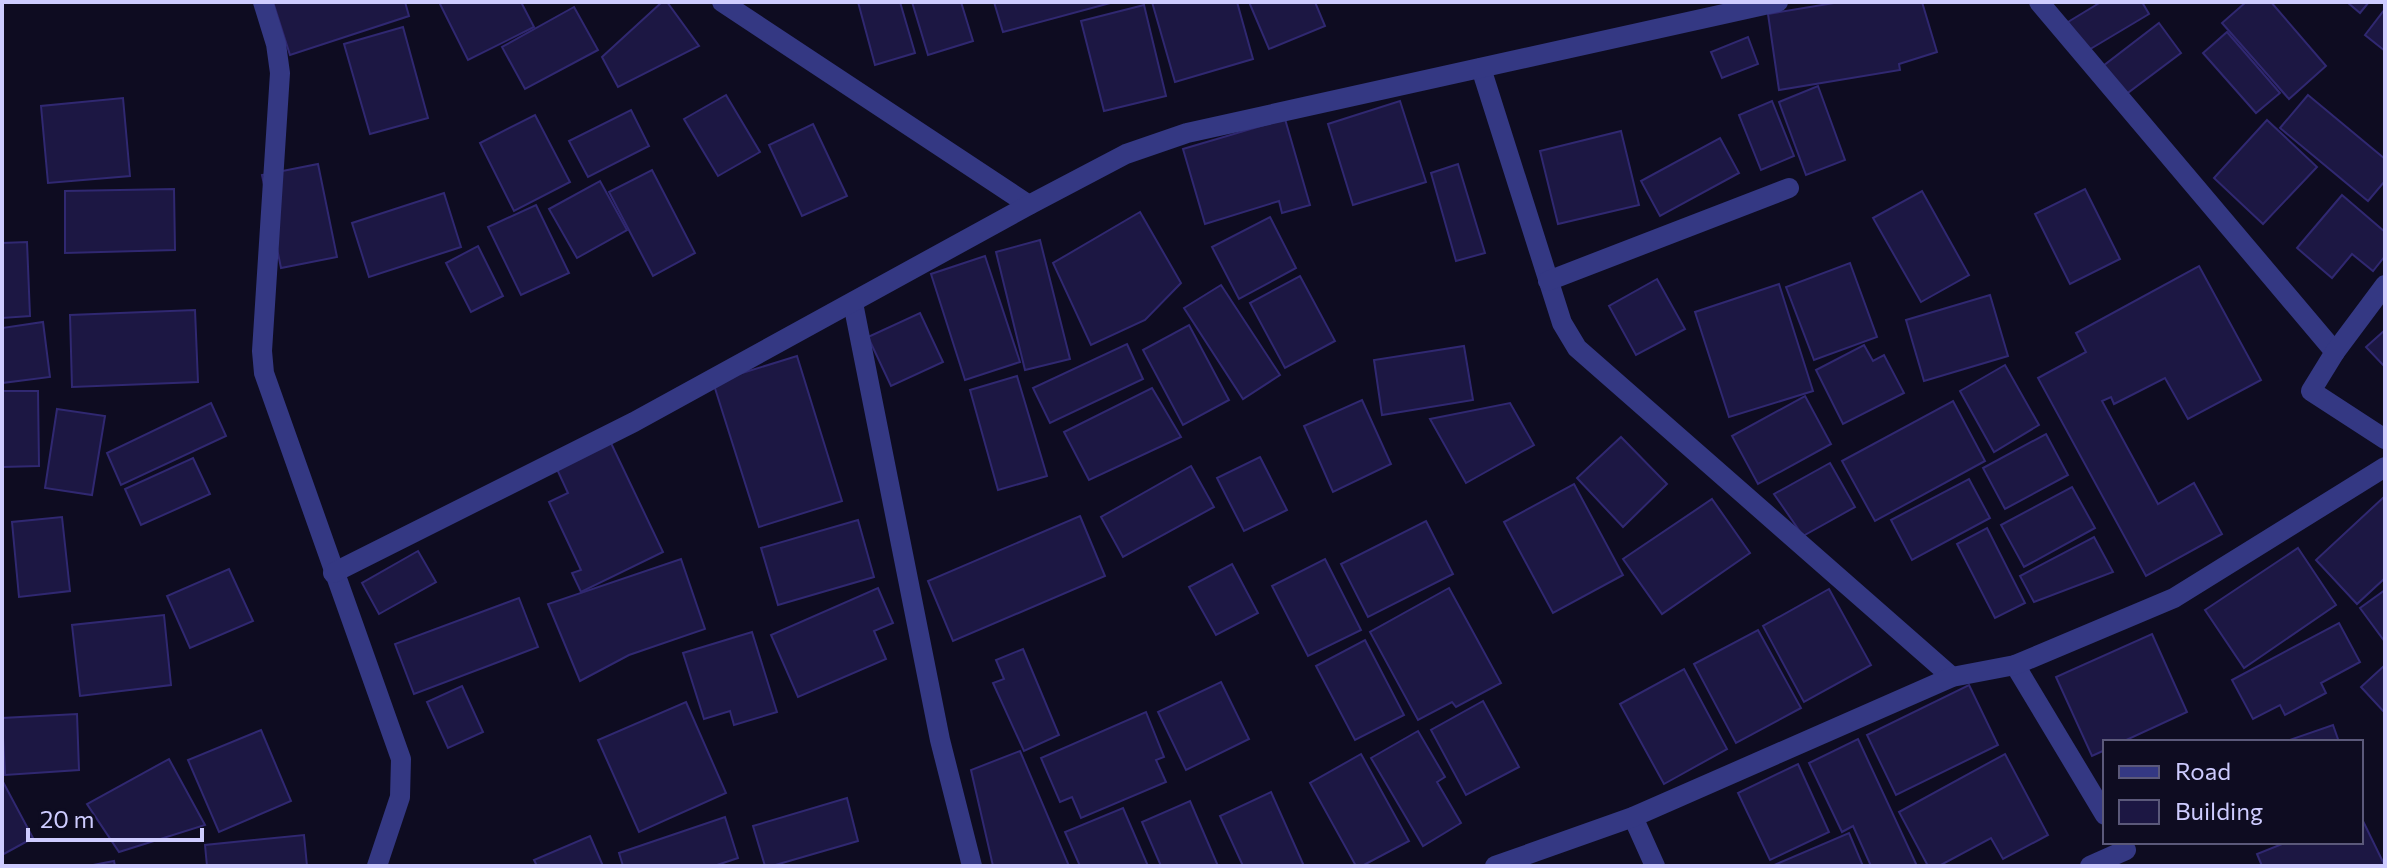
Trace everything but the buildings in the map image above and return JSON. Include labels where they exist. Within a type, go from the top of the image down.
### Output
[{"type":"street","points":[[263,2],[276,44],[280,73],[262,351],[264,373],[401,759],[400,797],[377,866]]},
{"type":"street","points":[[722,2],[1029,205]]},
{"type":"street","points":[[333,573],[634,422],[1126,154],[1187,133],[1778,2]]},
{"type":"street","points":[[2039,2],[2335,352]]},
{"type":"street","points":[[1481,68],[1562,323],[1577,348],[1952,677]]},
{"type":"street","points":[[1548,281],[1789,188]]},
{"type":"street","points":[[2385,285],[2335,352],[2311,391],[2385,439]]},
{"type":"street","points":[[853,303],[940,740],[972,866]]},
{"type":"street","points":[[1495,866],[1633,817],[1952,677],[2015,665],[2174,598],[2385,467]]},
{"type":"street","points":[[2015,665],[2103,812]]},
{"type":"street","points":[[1633,817],[1655,866]]},
{"type":"street","points":[[2090,866],[2127,853]]}]
